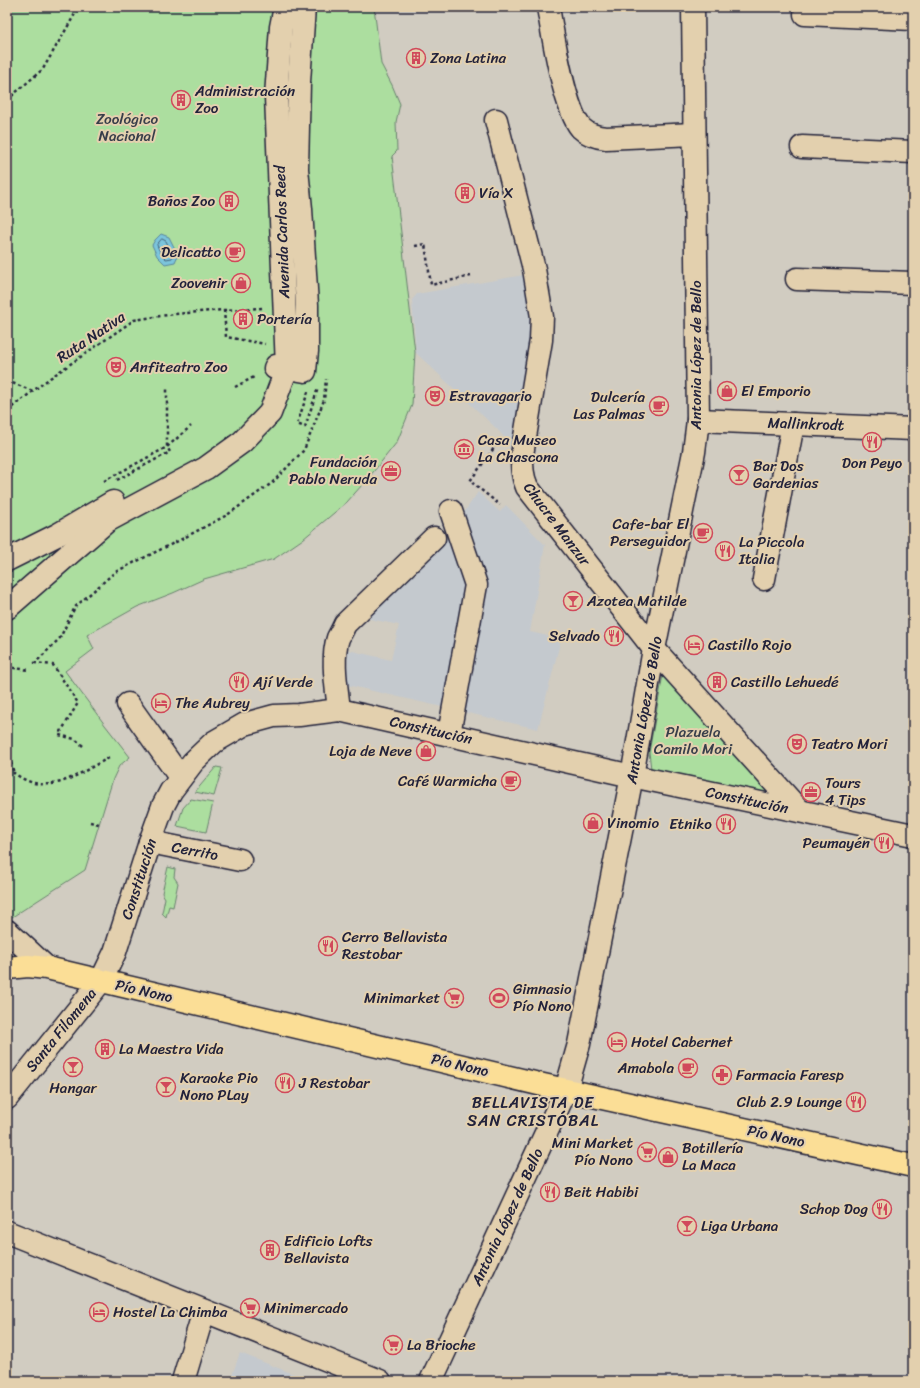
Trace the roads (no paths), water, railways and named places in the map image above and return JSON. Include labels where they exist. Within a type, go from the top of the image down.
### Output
[{"type":"main road","name":"Pío Nono","points":[[7,968],[28,966],[47,968],[566,1090],[913,1166]]},
{"type":"street","name":"Avenida Carlos Reed","points":[[7,608],[107,520],[206,468],[242,442],[270,413],[295,367],[276,96],[281,27],[285,7]]},
{"type":"street","points":[[7,560],[59,534],[105,506],[208,451],[261,408],[307,351],[307,305],[296,169],[299,82],[304,7]]},
{"type":"street","points":[[548,7],[569,102],[575,118],[582,129],[597,137],[606,138],[694,134]]},
{"type":"street","name":"Antonia López de Bello","points":[[432,1381],[566,1090],[579,1044],[632,776],[654,649],[687,487],[698,420],[693,7]]},
{"type":"street","points":[[805,14],[913,19]]},
{"type":"street","name":"Chucre Manzur","points":[[496,120],[534,269],[542,317],[541,340],[522,455],[522,473],[527,488],[654,649],[800,811]]},
{"type":"street","points":[[802,147],[913,152]]},
{"type":"street","points":[[796,279],[913,283]]},
{"type":"street","name":"Mallinkrodt","points":[[698,420],[913,429]]},
{"type":"street","points":[[764,579],[793,424]]},
{"type":"street","points":[[449,734],[476,585],[451,511]]},
{"type":"street","points":[[339,710],[335,664],[336,647],[338,638],[345,624],[434,538]]},
{"type":"street","points":[[128,704],[180,778]]},
{"type":"street","name":"Constitución","points":[[101,981],[115,952],[150,842],[163,806],[171,791],[193,762],[214,742],[245,724],[274,716],[339,710],[632,776],[913,835]]},
{"type":"street","name":"Cerrito","points":[[150,842],[240,860]]},
{"type":"street","points":[[7,931],[47,968]]},
{"type":"street","name":"Santa Filomena","points":[[7,1098],[101,981]]},
{"type":"street","points":[[7,1232],[380,1381]]},
{"type":"street","points":[[183,1381],[204,1311]]},
{"type":"water","points":[[161,234],[169,237],[178,255],[175,262],[165,264],[157,256],[152,245]]},
{"type":"place","name":"Zona Latina","points":[[416,58]]},
{"type":"place","name":"Administración Zoo","points":[[181,100]]},
{"type":"place","name":"Vía X","points":[[465,193]]},
{"type":"place","name":"Baños Zoo","points":[[229,201]]},
{"type":"place","name":"Delicatto","points":[[235,252]]},
{"type":"place","name":"Zoovenir","points":[[241,283]]},
{"type":"place","name":"Portería","points":[[243,319]]},
{"type":"place","name":"Anfiteatro Zoo","points":[[116,367]]},
{"type":"place","name":"El Emporio","points":[[727,391]]},
{"type":"place","name":"Estravagario","points":[[435,396]]},
{"type":"place","name":"Dulcería Las Palmas","points":[[659,406]]},
{"type":"place","name":"Don Peyo","points":[[872,442]]},
{"type":"place","name":"Casa Museo La Chascona","points":[[464,449]]},
{"type":"place","name":"Fundación Pablo Neruda","points":[[391,471]]},
{"type":"place","name":"Bar Dos Gardenias","points":[[739,475]]},
{"type":"place","name":"Cafe-bar El Perseguidor","points":[[703,533]]},
{"type":"place","name":"La Piccola Italia","points":[[725,551]]},
{"type":"place","name":"Azotea Matilde","points":[[573,601]]},
{"type":"place","name":"Selvado","points":[[614,636]]},
{"type":"place","name":"Castillo Rojo","points":[[694,645]]},
{"type":"place","name":"Ají Verde","points":[[239,682]]},
{"type":"place","name":"Castillo Lehuedé","points":[[717,682]]},
{"type":"place","name":"The Aubrey","points":[[161,703]]},
{"type":"place","name":"Teatro Mori","points":[[797,744]]},
{"type":"place","name":"Loja de Neve","points":[[426,751]]},
{"type":"place","name":"Café Warmicha","points":[[511,781]]},
{"type":"place","name":"Tours 4 Tips","points":[[811,792]]},
{"type":"place","name":"Vinomio","points":[[593,823]]},
{"type":"place","name":"Etniko","points":[[726,824]]},
{"type":"place","name":"Peumayén","points":[[884,843]]},
{"type":"place","name":"Cerro Bellavista Restobar","points":[[328,946]]},
{"type":"place","name":"Minimarket","points":[[454,998]]},
{"type":"place","name":"Gimnasio Pío Nono","points":[[499,998]]},
{"type":"place","name":"Hotel Cabernet","points":[[617,1042]]},
{"type":"place","name":"La Maestra Vida","points":[[105,1049]]},
{"type":"place","name":"Hangar","points":[[73,1067]]},
{"type":"place","name":"Amabola","points":[[688,1068]]},
{"type":"place","name":"Farmacia Faresp","points":[[722,1075]]},
{"type":"place","name":"J Restobar","points":[[285,1083]]},
{"type":"place","name":"Karaoke Pio Nono PLay","points":[[166,1087]]},
{"type":"place","name":"Club 2.9 Lounge","points":[[856,1102]]},
{"type":"place","name":"Mini Market Pío Nono","points":[[647,1152]]},
{"type":"place","name":"Botillería La Maca","points":[[668,1157]]},
{"type":"place","name":"Beit Habibi","points":[[550,1192]]},
{"type":"place","name":"Schop Dog","points":[[882,1209]]},
{"type":"place","name":"Liga Urbana","points":[[687,1226]]},
{"type":"place","name":"Edificio Lofts Bellavista","points":[[270,1250]]},
{"type":"place","name":"Minimercado","points":[[250,1308]]},
{"type":"place","name":"Hostel La Chimba","points":[[99,1312]]},
{"type":"place","name":"La Brioche","points":[[393,1345]]},
{"type":"district","name":"BELLAVISTA DE SAN CRISTÓBAL","points":[[533,1111]]},
{"type":"park label","name":"Zoológico Nacional","points":[[127,128]]},
{"type":"park label","name":"Plazuela Camilo Mori","points":[[693,740]]}]
